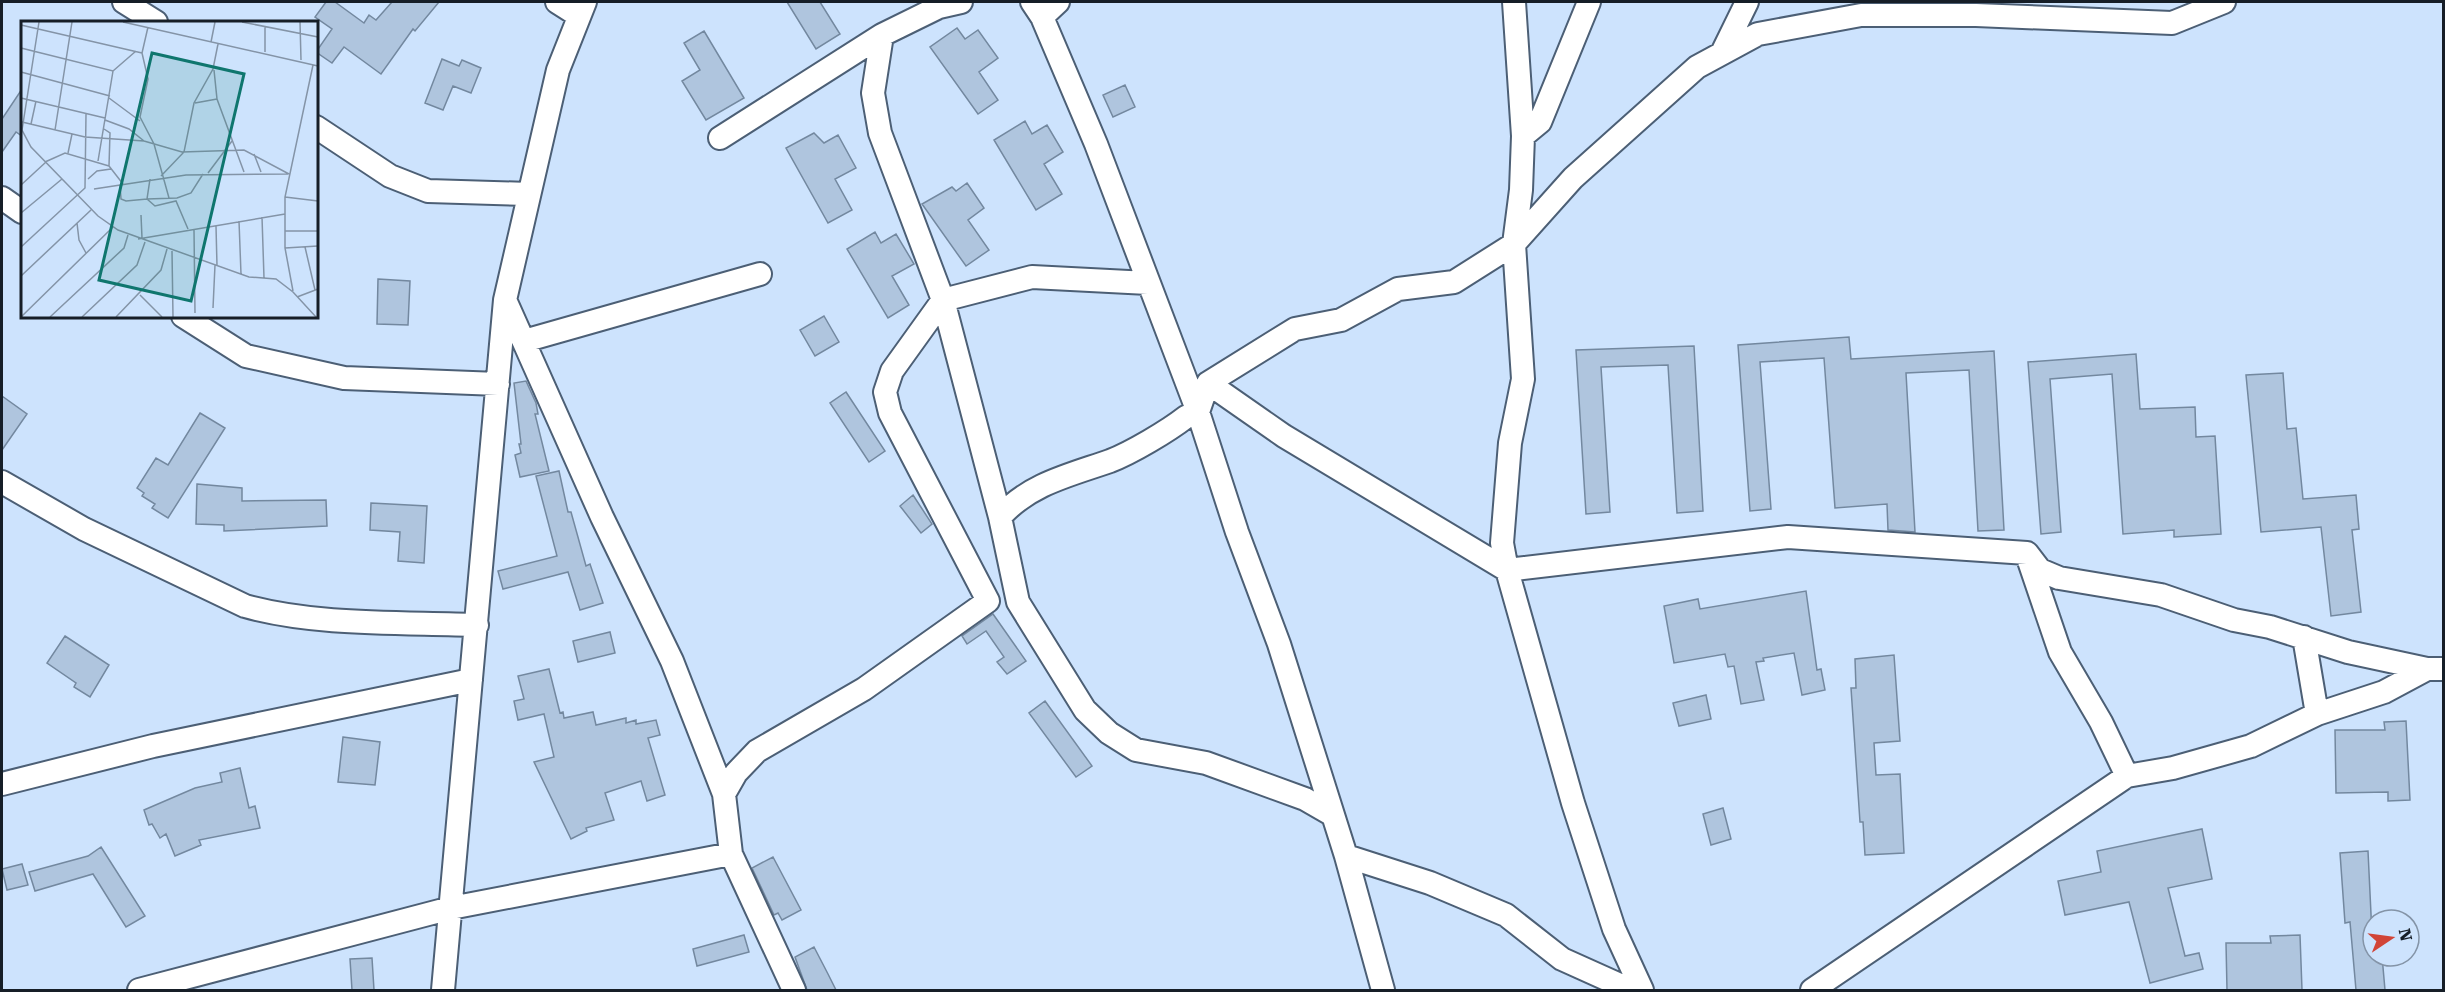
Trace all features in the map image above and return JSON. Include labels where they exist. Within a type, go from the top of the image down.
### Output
[{"type":"street","points":[[124,2],[154,21]]},
{"type":"street","points":[[443,990],[505,300],[558,70],[582,9],[557,2]]},
{"type":"street","points":[[720,138],[882,35],[939,7],[961,2]]},
{"type":"street","points":[[1514,2],[1523,136],[1521,190],[1514,244],[1523,380],[1510,443],[1502,543],[1507,570],[1573,803],[1614,929],[1642,990]]},
{"type":"street","points":[[1523,136],[1540,122],[1589,2]]},
{"type":"street","points":[[1722,53],[1747,2]]},
{"type":"street","points":[[1000,516],[1016,501],[1040,486],[1077,470],[1112,460],[1198,412],[1208,383],[1295,328],[1341,320],[1398,289],[1454,282],[1514,244],[1573,178],[1696,67],[1758,34],[1861,15],[1976,15],[2172,23],[2224,2]]},
{"type":"street","points":[[1044,7],[1198,412],[1237,532],[1279,644],[1331,814],[1346,855],[1383,990]]},
{"type":"street","points":[[882,35],[873,93],[880,133],[943,300],[1000,516],[1018,602],[1085,710],[1109,733],[1136,750],[1206,763],[1305,800],[1331,814]]},
{"type":"street","points":[[318,128],[390,176],[428,191],[530,194]]},
{"type":"street","points":[[2,198],[21,211]]},
{"type":"street","points":[[524,341],[760,274]]},
{"type":"street","points":[[988,601],[890,413],[885,392],[892,371],[943,300],[1032,277],[1148,283]]},
{"type":"street","points":[[505,300],[602,517],[672,661],[724,794],[731,854],[794,990]]},
{"type":"street","points":[[186,318],[246,356],[344,378],[498,384]]},
{"type":"street","points":[[1208,383],[1284,436],[1507,570],[1788,537],[2027,553],[2040,570],[2059,578],[2161,595],[2234,620],[2304,637],[2348,652],[2435,669]]},
{"type":"street","points":[[2,482],[84,529],[245,606],[273,614],[319,618],[477,625]]},
{"type":"street","points":[[2027,553],[2060,652],[2101,722],[2127,776]]},
{"type":"street","points":[[724,794],[736,773],[757,751],[864,689],[988,601],[1018,602]]},
{"type":"street","points":[[2304,637],[2317,714]]},
{"type":"street","points":[[1812,990],[2127,776],[2173,768],[2251,746],[2317,714],[2384,692],[2435,669]]},
{"type":"street","points":[[2,784],[153,746],[471,680]]},
{"type":"street","points":[[139,990],[451,909],[731,854]]},
{"type":"street","points":[[1346,855],[1430,883],[1506,915],[1562,958],[1631,990]]},
{"type":"building","points":[[326,2],[335,2],[364,23],[369,15],[376,20],[392,2],[439,2],[415,31],[413,29],[381,74],[344,47],[332,63],[318,53],[318,49],[332,29],[315,17]]},
{"type":"building","points":[[787,2],[820,2],[840,34],[816,49]]},
{"type":"building","points":[[957,28],[965,39],[978,30],[998,58],[979,72],[998,100],[978,114],[930,47]]},
{"type":"building","points":[[704,31],[744,98],[706,120],[682,81],[700,70],[684,43]]},
{"type":"building","points":[[442,59],[459,66],[462,60],[481,68],[471,93],[453,86],[443,110],[425,103]]},
{"type":"building","points":[[1125,85],[1135,107],[1113,117],[1103,95]]},
{"type":"building","points":[[21,90],[21,135],[16,132],[2,152],[2,119]]},
{"type":"building","points":[[1025,121],[1032,134],[1047,125],[1063,152],[1044,164],[1062,194],[1036,210],[994,140]]},
{"type":"building","points":[[814,133],[824,143],[838,135],[856,168],[835,179],[852,210],[828,223],[786,148]]},
{"type":"building","points":[[967,183],[984,208],[968,220],[989,250],[966,266],[922,204],[952,187],[956,191]]},
{"type":"building","points":[[875,232],[881,243],[896,234],[914,264],[892,276],[909,305],[888,318],[847,249]]},
{"type":"building","points":[[378,279],[410,281],[408,325],[377,324]]},
{"type":"building","points":[[824,316],[839,342],[815,356],[800,330]]},
{"type":"building","points":[[1849,337],[1851,359],[1994,351],[2004,530],[1978,531],[1969,370],[1906,373],[1915,532],[1888,530],[1887,504],[1835,508],[1824,358],[1760,362],[1771,509],[1750,511],[1738,345]]},
{"type":"building","points":[[1694,346],[1703,511],[1677,513],[1668,365],[1601,367],[1610,512],[1586,514],[1576,350]]},
{"type":"building","points":[[2136,354],[2140,409],[2195,407],[2196,437],[2215,436],[2221,534],[2174,537],[2174,530],[2123,534],[2112,374],[2050,379],[2061,532],[2041,534],[2028,362]]},
{"type":"building","points":[[2283,373],[2287,429],[2296,428],[2303,499],[2356,495],[2359,529],[2352,530],[2361,612],[2331,616],[2321,527],[2261,532],[2246,375]]},
{"type":"building","points":[[526,381],[536,403],[538,414],[535,414],[549,471],[520,477],[515,455],[521,453],[519,444],[521,444],[514,383]]},
{"type":"building","points":[[846,392],[885,451],[869,462],[830,403]]},
{"type":"building","points":[[2,396],[27,414],[2,450]]},
{"type":"building","points":[[200,413],[225,428],[168,518],[152,508],[155,504],[142,496],[144,493],[137,488],[156,458],[168,465]]},
{"type":"building","points":[[559,471],[568,512],[571,512],[586,566],[590,564],[603,603],[580,610],[568,572],[503,589],[498,571],[557,556],[536,476]]},
{"type":"building","points":[[197,484],[242,488],[242,501],[326,500],[327,526],[224,531],[224,525],[196,524]]},
{"type":"building","points":[[913,495],[932,524],[921,533],[900,506]]},
{"type":"building","points":[[371,503],[427,506],[424,563],[398,561],[400,532],[370,530]]},
{"type":"building","points":[[1806,591],[1817,670],[1821,669],[1825,690],[1802,695],[1794,653],[1763,658],[1764,661],[1756,662],[1764,700],[1741,704],[1734,666],[1728,667],[1725,654],[1674,663],[1664,606],[1698,599],[1700,609]]},
{"type":"building","points":[[993,614],[1026,661],[1007,674],[997,662],[1004,657],[986,631],[967,644],[962,636]]},
{"type":"building","points":[[610,632],[615,653],[578,662],[573,641]]},
{"type":"building","points":[[65,636],[109,665],[90,697],[74,687],[76,683],[47,663]]},
{"type":"building","points":[[1894,655],[1900,741],[1874,743],[1876,775],[1900,774],[1904,853],[1865,855],[1863,822],[1860,822],[1851,688],[1856,688],[1855,659]]},
{"type":"building","points":[[549,669],[560,713],[563,712],[564,718],[593,712],[596,725],[626,718],[626,723],[636,720],[636,724],[656,720],[660,735],[648,738],[665,795],[647,801],[641,781],[605,793],[614,820],[586,828],[587,831],[571,839],[534,762],[554,757],[544,714],[518,720],[514,701],[524,699],[518,676]]},
{"type":"building","points":[[1706,695],[1711,719],[1679,726],[1673,703]]},
{"type":"building","points":[[1045,701],[1092,766],[1076,777],[1029,713]]},
{"type":"building","points":[[2406,721],[2410,800],[2388,801],[2388,792],[2336,793],[2335,730],[2385,730],[2384,722]]},
{"type":"building","points":[[343,737],[380,742],[375,785],[338,782]]},
{"type":"building","points":[[240,768],[249,808],[255,806],[260,828],[199,840],[201,845],[175,856],[166,834],[160,838],[152,824],[149,825],[144,810],[195,788],[222,782],[220,773]]},
{"type":"building","points":[[1723,808],[1731,839],[1711,845],[1703,814]]},
{"type":"building","points":[[2202,829],[2212,879],[2168,888],[2185,956],[2199,953],[2203,969],[2150,983],[2129,902],[2065,915],[2058,881],[2101,872],[2097,851]]},
{"type":"building","points":[[101,847],[145,916],[126,927],[93,874],[35,891],[29,872],[88,856]]},
{"type":"building","points":[[2368,851],[2371,908],[2361,908],[2361,968],[2383,968],[2385,990],[2356,990],[2350,922],[2345,923],[2340,853]]},
{"type":"building","points":[[773,857],[801,910],[782,920],[778,913],[774,915],[752,868]]},
{"type":"building","points":[[22,864],[28,885],[7,890],[2,869]]},
{"type":"building","points":[[744,935],[749,952],[697,966],[693,949]]},
{"type":"building","points":[[2300,935],[2302,990],[2227,990],[2226,943],[2271,943],[2270,936]]},
{"type":"building","points":[[814,947],[836,990],[807,990],[795,957]]},
{"type":"building","points":[[372,958],[374,990],[352,990],[350,959]]}]
